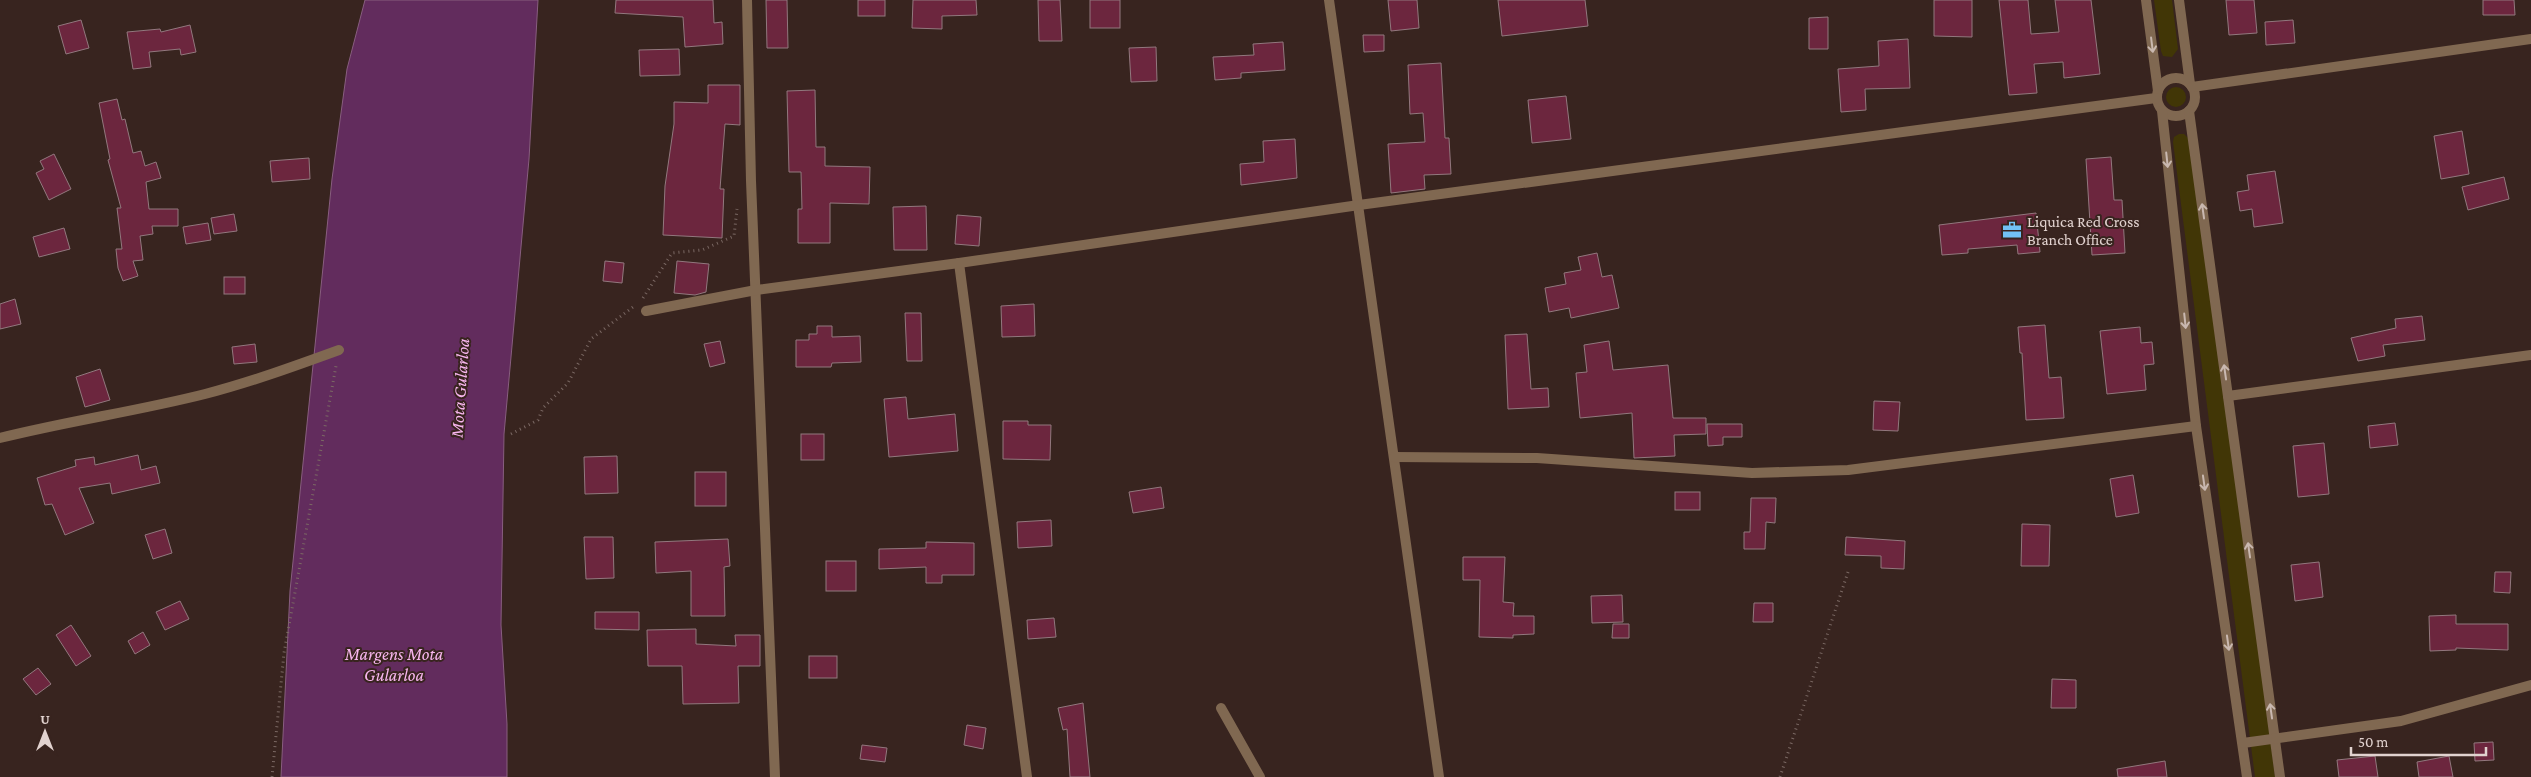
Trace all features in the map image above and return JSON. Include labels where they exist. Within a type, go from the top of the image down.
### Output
[{"type":"street","points":[[748,0],[751,181],[775,777]]},
{"type":"street","points":[[1329,0],[1439,777]]},
{"type":"street","points":[[2146,0],[2157,94],[2162,111],[2196,426],[2247,777]]},
{"type":"street","points":[[2179,0],[2191,86],[2195,96],[2189,111],[2280,777]]},
{"type":"street","points":[[2157,94],[2163,83],[2172,78],[2182,79],[2191,86],[2531,40]]},
{"type":"street","points":[[646,311],[756,290],[959,264],[1359,205],[2157,94]]},
{"type":"street","points":[[2162,111],[2176,116],[2189,111]]},
{"type":"street","points":[[959,264],[1027,777]]},
{"type":"street","points":[[0,438],[204,394],[284,370],[339,350]]},
{"type":"street","points":[[2228,396],[2531,355]]},
{"type":"street","points":[[1394,457],[1538,458],[1752,473],[1848,470],[2196,426]]},
{"type":"street","points":[[2243,743],[2400,721],[2531,685]]},
{"type":"street","points":[[1221,708],[1260,777]]},
{"type":"path","points":[[272,777],[284,653],[339,350]]},
{"type":"path","points":[[1780,777],[1848,572]]},
{"type":"shaded area","points":[[2154,0],[2172,0],[2178,49],[2172,57],[2163,56],[2161,51]]},
{"type":"shaded area","points":[[2176,87],[2183,90],[2186,97],[2183,104],[2176,107],[2169,104],[2166,97],[2169,90]]},
{"type":"shaded area","points":[[2184,134],[2188,138],[2228,396],[2275,777],[2255,777],[2173,142],[2174,137]]},
{"type":"water","name":"Margens Mota Gularloa","points":[[365,0],[538,0],[529,159],[504,434],[501,625],[507,724],[507,777],[281,777],[290,591],[332,179],[347,69]]},
{"type":"building","points":[[616,0],[713,0],[714,23],[722,22],[723,44],[685,47],[683,17],[615,13]]},
{"type":"building","points":[[766,0],[787,0],[788,48],[767,48]]},
{"type":"building","points":[[858,0],[885,0],[885,16],[858,16]]},
{"type":"building","points":[[913,0],[976,0],[977,15],[942,16],[942,29],[912,28]]},
{"type":"building","points":[[1038,0],[1060,0],[1062,41],[1039,41]]},
{"type":"building","points":[[1090,0],[1120,0],[1120,28],[1090,28]]},
{"type":"building","points":[[1388,0],[1417,0],[1419,28],[1391,31]]},
{"type":"building","points":[[1498,0],[1585,0],[1588,26],[1502,36]]},
{"type":"building","points":[[1934,0],[1972,0],[1972,37],[1934,36]]},
{"type":"building","points":[[1999,0],[2028,0],[2031,34],[2059,32],[2055,0],[2091,0],[2100,74],[2064,78],[2063,62],[2034,64],[2037,93],[2009,95]]},
{"type":"building","points":[[2226,0],[2254,0],[2257,33],[2229,35]]},
{"type":"building","points":[[2483,0],[2514,0],[2515,15],[2483,15]]},
{"type":"building","points":[[1828,17],[1828,49],[1809,49],[1809,18]]},
{"type":"building","points":[[81,20],[89,48],[66,54],[58,26]]},
{"type":"building","points":[[2293,20],[2295,43],[2266,45],[2265,22]]},
{"type":"building","points":[[190,25],[196,52],[181,55],[180,49],[149,52],[151,67],[133,69],[127,32],[160,29],[161,32]]},
{"type":"building","points":[[1363,35],[1384,35],[1384,51],[1364,52]]},
{"type":"building","points":[[1908,39],[1910,88],[1865,89],[1866,110],[1841,112],[1838,69],[1879,66],[1878,41]]},
{"type":"building","points":[[1283,42],[1285,70],[1241,73],[1241,78],[1215,80],[1213,57],[1254,55],[1253,44]]},
{"type":"building","points":[[1156,47],[1157,81],[1131,82],[1129,48]]},
{"type":"building","points":[[679,49],[680,75],[640,76],[639,50]]},
{"type":"building","points":[[1441,63],[1445,138],[1449,138],[1451,174],[1424,175],[1425,189],[1391,193],[1388,144],[1425,142],[1423,113],[1410,114],[1408,65]]},
{"type":"building","points":[[708,85],[740,85],[740,125],[725,124],[720,189],[724,189],[722,238],[663,235],[665,186],[674,124],[674,102],[708,103]]},
{"type":"building","points":[[815,90],[816,147],[825,147],[825,166],[870,167],[869,204],[830,203],[830,243],[798,243],[798,209],[802,209],[801,172],[789,172],[787,91]]},
{"type":"building","points":[[1566,96],[1571,139],[1532,143],[1528,100]]},
{"type":"building","points":[[117,99],[122,120],[125,119],[133,153],[141,151],[145,166],[156,162],[161,178],[146,182],[149,209],[178,209],[178,226],[152,226],[153,234],[140,236],[143,260],[133,261],[138,276],[123,281],[118,268],[116,249],[122,249],[117,208],[121,208],[108,160],[110,159],[99,103]]},
{"type":"building","points":[[2462,131],[2469,174],[2441,179],[2434,136]]},
{"type":"building","points":[[1295,139],[1297,178],[1241,185],[1240,164],[1264,162],[1263,141]]},
{"type":"building","points":[[54,154],[71,189],[49,200],[36,173],[44,169],[40,161]]},
{"type":"building","points":[[2111,157],[2114,200],[2122,200],[2125,253],[2092,255],[2086,159]]},
{"type":"building","points":[[309,158],[310,179],[272,182],[270,161]]},
{"type":"building","points":[[2275,171],[2283,223],[2254,227],[2252,209],[2240,211],[2237,192],[2249,190],[2247,175]]},
{"type":"building","points":[[2504,177],[2509,199],[2468,210],[2462,187]]},
{"type":"building","points":[[926,206],[927,250],[894,250],[893,207]]},
{"type":"building","points":[[2036,213],[2040,252],[2018,254],[2017,245],[1968,249],[1968,253],[1942,255],[1939,225]]},
{"type":"building","points":[[234,214],[237,231],[214,234],[211,218]]},
{"type":"building","points":[[957,215],[981,217],[979,246],[955,244]]},
{"type":"building","points":[[208,223],[211,240],[186,244],[183,227]]},
{"type":"building","points":[[64,228],[70,249],[39,257],[33,237]]},
{"type":"building","points":[[1597,253],[1602,277],[1612,275],[1619,308],[1571,318],[1569,308],[1549,312],[1545,288],[1566,284],[1564,273],[1581,270],[1578,257]]},
{"type":"building","points":[[605,261],[624,263],[622,283],[603,281]]},
{"type":"building","points":[[677,261],[709,264],[706,292],[695,295],[674,293]]},
{"type":"building","points":[[224,277],[245,277],[245,294],[224,294]]},
{"type":"building","points":[[15,299],[21,324],[0,329],[0,304]]},
{"type":"building","points":[[1034,304],[1035,336],[1002,337],[1001,306]]},
{"type":"building","points":[[905,313],[921,313],[922,361],[907,361]]},
{"type":"building","points":[[2422,316],[2425,340],[2383,345],[2385,356],[2358,361],[2351,338],[2396,328],[2395,319]]},
{"type":"building","points":[[2045,325],[2049,378],[2061,377],[2064,418],[2026,420],[2022,353],[2020,353],[2018,327]]},
{"type":"building","points":[[817,326],[832,326],[832,337],[860,336],[861,362],[832,363],[831,367],[796,367],[796,340],[809,340],[809,334],[817,334]]},
{"type":"building","points":[[2140,327],[2141,343],[2152,342],[2154,364],[2144,365],[2146,390],[2107,394],[2100,331]]},
{"type":"building","points":[[1527,334],[1531,389],[1548,388],[1549,407],[1508,409],[1505,335]]},
{"type":"building","points":[[720,341],[725,363],[710,367],[704,344]]},
{"type":"building","points":[[1609,341],[1613,370],[1668,365],[1673,418],[1706,418],[1706,434],[1674,435],[1675,456],[1634,458],[1632,413],[1580,418],[1576,373],[1587,372],[1584,345]]},
{"type":"building","points":[[255,344],[257,362],[234,364],[232,347]]},
{"type":"building","points":[[100,369],[110,400],[85,407],[76,377]]},
{"type":"building","points":[[906,397],[908,419],[955,414],[958,451],[889,457],[884,399]]},
{"type":"building","points":[[1874,401],[1900,402],[1898,431],[1873,430]]},
{"type":"building","points":[[1003,421],[1028,421],[1028,425],[1051,425],[1050,460],[1003,459]]},
{"type":"building","points":[[2395,423],[2398,445],[2370,448],[2368,426]]},
{"type":"building","points":[[1707,424],[1742,424],[1742,437],[1723,437],[1723,445],[1708,446]]},
{"type":"building","points":[[801,434],[824,434],[824,460],[801,460]]},
{"type":"building","points":[[2324,443],[2329,494],[2298,497],[2293,446]]},
{"type":"building","points":[[138,455],[141,470],[156,466],[160,483],[112,494],[110,483],[79,488],[94,523],[65,535],[52,504],[45,505],[37,478],[76,466],[75,460],[94,457],[95,465]]},
{"type":"building","points":[[617,456],[618,493],[585,494],[584,457]]},
{"type":"building","points":[[695,472],[726,472],[726,506],[695,506]]},
{"type":"building","points":[[2133,475],[2139,513],[2116,517],[2110,479]]},
{"type":"building","points":[[1161,487],[1164,508],[1133,513],[1129,492]]},
{"type":"building","points":[[1675,492],[1700,492],[1700,510],[1675,510]]},
{"type":"building","points":[[1751,498],[1776,498],[1775,523],[1766,522],[1765,549],[1744,549],[1744,532],[1750,532]]},
{"type":"building","points":[[1051,520],[1052,546],[1018,548],[1017,522]]},
{"type":"building","points":[[2022,524],[2050,525],[2049,566],[2021,566]]},
{"type":"building","points":[[165,529],[172,553],[153,559],[145,535]]},
{"type":"building","points":[[584,537],[613,537],[614,578],[586,579]]},
{"type":"building","points":[[1846,537],[1905,541],[1904,569],[1881,568],[1881,556],[1845,555]]},
{"type":"building","points":[[728,539],[730,566],[724,567],[725,616],[691,616],[691,571],[656,573],[655,542]]},
{"type":"building","points":[[926,542],[974,543],[974,575],[942,575],[942,583],[926,583],[926,567],[879,569],[879,549],[926,548]]},
{"type":"building","points":[[1463,557],[1505,557],[1503,602],[1514,603],[1513,616],[1534,616],[1534,634],[1513,635],[1513,638],[1479,637],[1480,580],[1463,580]]},
{"type":"building","points":[[826,561],[856,561],[856,591],[826,591]]},
{"type":"building","points":[[2319,562],[2323,597],[2295,601],[2291,565]]},
{"type":"building","points":[[2495,572],[2511,572],[2510,593],[2494,592]]},
{"type":"building","points":[[1622,595],[1623,622],[1592,623],[1591,596]]},
{"type":"building","points":[[180,601],[189,619],[165,630],[156,612]]},
{"type":"building","points":[[1754,603],[1773,603],[1773,622],[1753,622]]},
{"type":"building","points":[[595,612],[639,612],[639,630],[595,629]]},
{"type":"building","points":[[2456,615],[2456,624],[2508,624],[2508,650],[2456,648],[2456,650],[2430,651],[2429,616]]},
{"type":"building","points":[[1054,618],[1056,637],[1028,639],[1027,620]]},
{"type":"building","points":[[1613,624],[1629,624],[1629,638],[1612,638]]},
{"type":"building","points":[[71,625],[91,656],[76,666],[56,635]]},
{"type":"building","points":[[696,629],[696,644],[736,646],[735,635],[760,635],[760,666],[738,666],[739,703],[683,704],[682,666],[648,666],[647,630]]},
{"type":"building","points":[[143,632],[150,645],[135,654],[128,641]]},
{"type":"building","points":[[809,656],[837,656],[837,678],[809,678]]},
{"type":"building","points":[[38,668],[51,684],[36,695],[23,679]]},
{"type":"building","points":[[2052,679],[2076,680],[2076,708],[2051,708]]},
{"type":"building","points":[[1083,703],[1090,777],[1070,777],[1067,729],[1063,730],[1058,708]]},
{"type":"building","points":[[967,725],[986,728],[983,749],[964,745]]},
{"type":"building","points":[[2493,742],[2494,760],[2475,761],[2474,743]]},
{"type":"building","points":[[862,745],[887,748],[885,762],[860,759]]},
{"type":"building","points":[[2375,756],[2378,777],[2339,777],[2337,760]]},
{"type":"building","points":[[2449,756],[2453,777],[2419,777],[2417,762]]},
{"type":"building","points":[[2165,761],[2167,777],[2118,777],[2117,769]]},
{"type":"place","name":"Liquica Red Cross Branch Office","points":[[2012,230]]},
{"type":"water label","name":"Mota Gularloa","points":[[460,388]]}]
